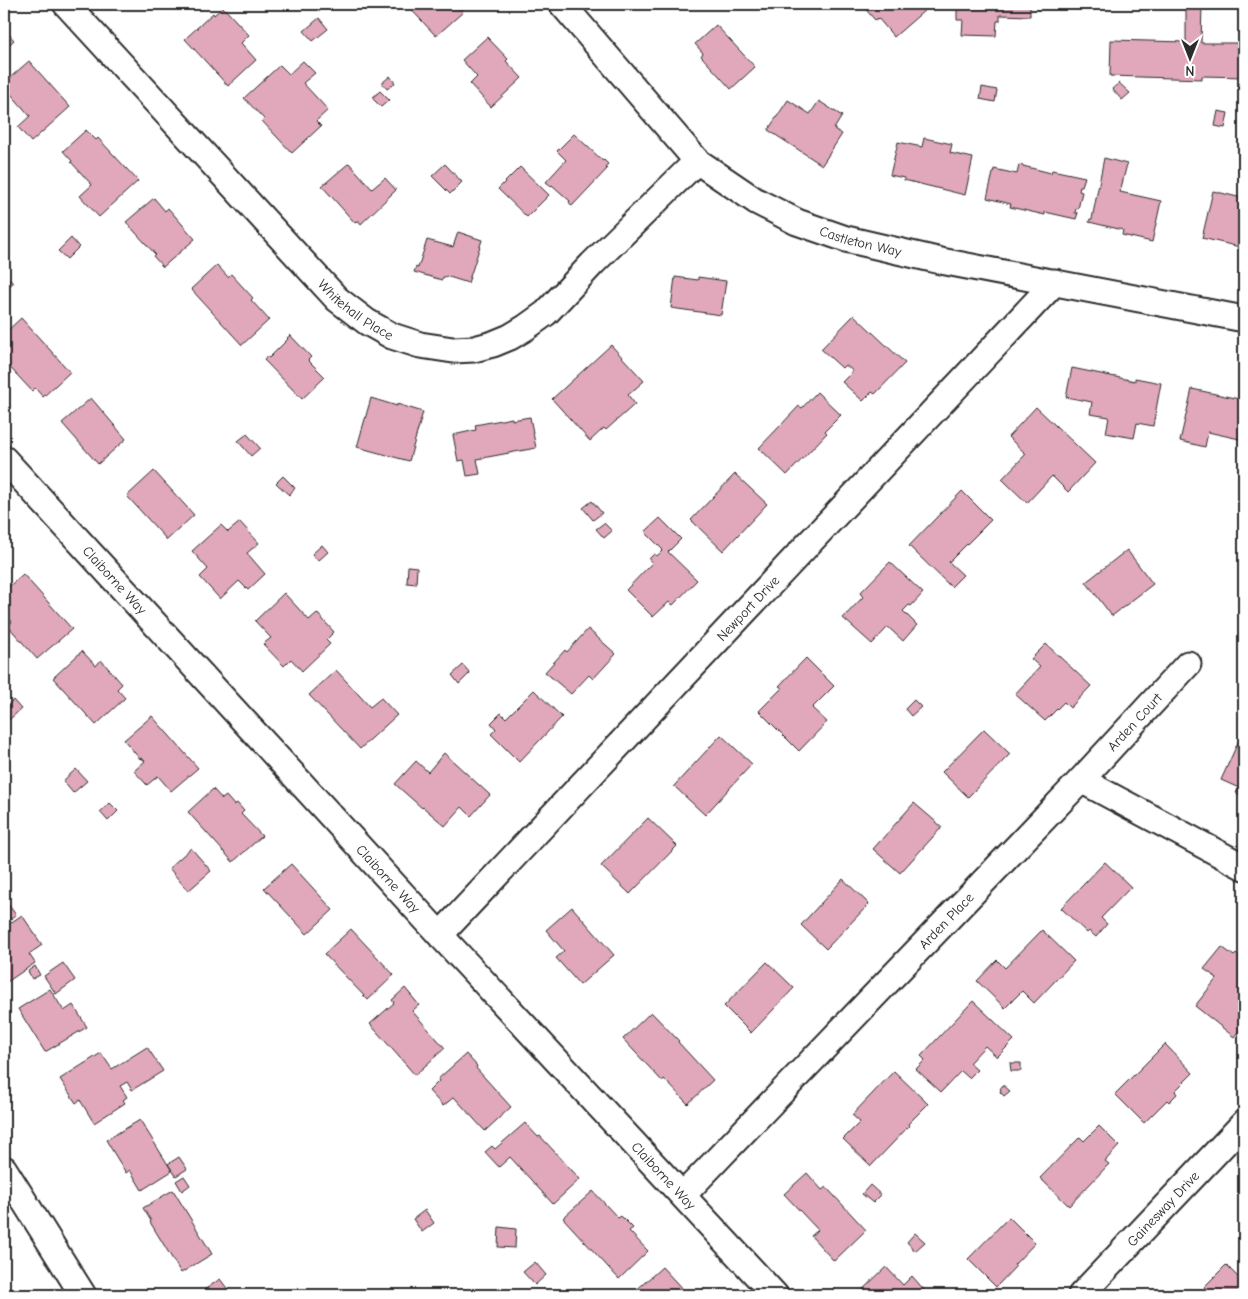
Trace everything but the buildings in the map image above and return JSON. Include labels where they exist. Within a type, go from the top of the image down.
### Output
[{"type":"street","name":"Whitehall Place","points":[[66,4],[337,299],[367,322],[392,336],[420,345],[453,350],[474,349],[510,337],[525,328],[546,313],[592,264],[697,162]]},
{"type":"street","name":"Castleton Way","points":[[562,4],[697,162],[764,206],[796,222],[846,239],[941,261],[1244,319]]},
{"type":"street","name":"Newport Drive","points":[[440,935],[1055,282]]},
{"type":"street","name":"Claiborne Way","points":[[4,459],[440,935],[775,1295]]},
{"type":"street","name":"Arden Court","points":[[1081,780],[1188,664]]},
{"type":"street","points":[[1081,780],[1244,867]]},
{"type":"street","name":"Arden Place","points":[[683,1195],[1081,780]]},
{"type":"street","name":"Gainesway Drive","points":[[1081,1295],[1244,1123]]},
{"type":"street","points":[[4,1168],[83,1295]]}]
